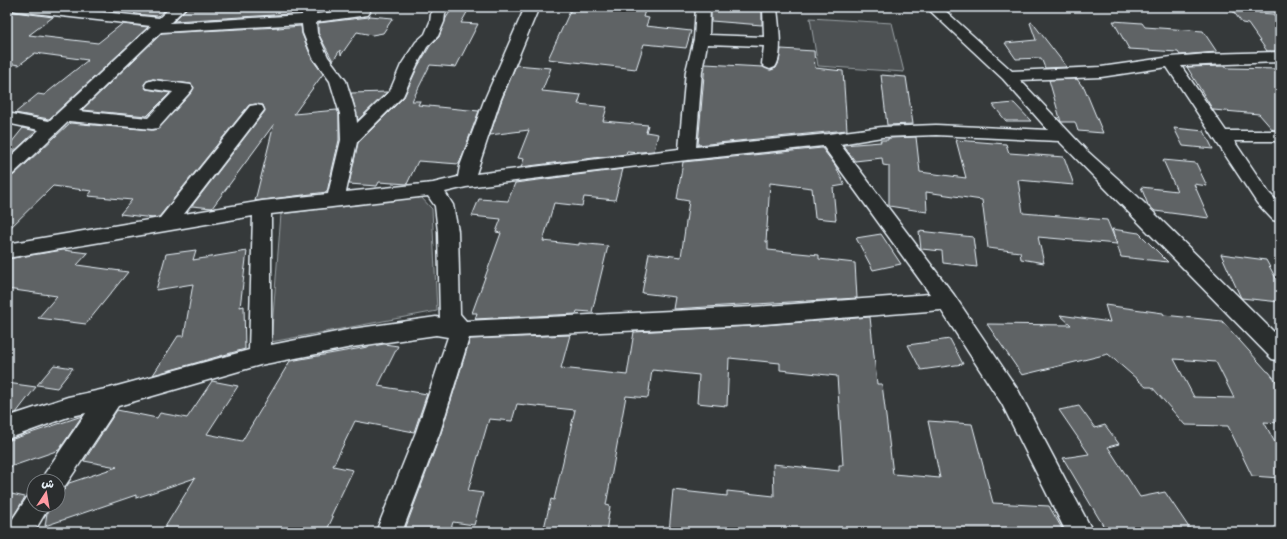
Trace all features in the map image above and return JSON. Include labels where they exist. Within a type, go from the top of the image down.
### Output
[{"type":"street","points":[[17,7],[161,25],[309,13],[362,12]]},
{"type":"street","points":[[7,170],[179,7]]},
{"type":"street","points":[[349,140],[397,93],[409,65],[421,45],[431,36],[438,22],[438,14],[443,7]]},
{"type":"street","points":[[466,181],[469,166],[492,101],[532,7]]},
{"type":"street","points":[[687,154],[694,72],[701,39],[703,7]]},
{"type":"street","points":[[770,7],[772,42],[770,64]]},
{"type":"street","points":[[933,7],[1008,76],[1080,154],[1130,201],[1280,352]]},
{"type":"street","points":[[309,13],[310,33],[322,58],[338,81],[348,114],[349,140],[336,200]]},
{"type":"street","points":[[701,39],[772,42]]},
{"type":"street","points":[[1008,76],[1101,72],[1171,62],[1280,57]]},
{"type":"street","points":[[1171,62],[1263,198],[1280,215]]},
{"type":"street","points":[[65,115],[152,124],[185,88],[153,85]]},
{"type":"street","points":[[166,224],[256,110]]},
{"type":"street","points":[[7,118],[52,127]]},
{"type":"street","points":[[7,251],[262,208],[433,189],[466,181],[687,154],[828,140],[882,132],[936,130],[1064,136]]},
{"type":"street","points":[[1221,136],[1280,136]]},
{"type":"street","points":[[828,140],[914,258],[947,300],[1010,397],[1080,532]]},
{"type":"street","points":[[433,189],[444,206],[448,231],[450,316],[461,330]]},
{"type":"street","points":[[260,356],[262,208]]},
{"type":"street","points":[[7,428],[68,407],[110,398],[260,356],[352,338],[436,326],[461,330],[752,316],[947,300]]},
{"type":"street","points":[[389,532],[413,472],[454,357],[461,330]]},
{"type":"street","points":[[59,473],[110,398]]},
{"type":"street","points":[[19,532],[32,513]]},
{"type":"shaded area","points":[[810,18],[892,23],[904,72],[818,66]]},
{"type":"shaded area","points":[[421,197],[432,209],[437,311],[271,342],[281,214]]},
{"type":"building","points":[[143,7],[169,7],[158,16],[134,14]]},
{"type":"building","points":[[188,7],[298,7],[291,14],[174,21]]},
{"type":"building","points":[[453,7],[470,7],[461,23],[478,24],[456,67],[430,65],[412,101],[420,101],[418,105],[479,111],[459,164],[418,161],[407,184],[379,182],[377,186],[349,184],[358,143],[404,97],[418,66],[430,46],[439,37],[446,18]]},
{"type":"building","points":[[572,7],[646,7],[643,17],[649,18],[646,26],[691,31],[686,48],[644,44],[636,69],[548,59]]},
{"type":"building","points":[[711,7],[762,7],[762,25],[711,21]]},
{"type":"building","points":[[1230,7],[1255,7],[1259,13],[1273,14],[1280,24],[1280,51],[1267,51],[1248,24],[1242,23]]},
{"type":"building","points":[[7,11],[53,17],[29,35],[98,43],[122,24],[148,27],[49,119],[15,113],[38,94],[44,95],[88,60],[35,53],[19,65],[7,63]]},
{"type":"building","points":[[370,16],[393,18],[383,33],[372,35],[357,32],[341,55],[340,50],[333,61],[318,33],[318,23]]},
{"type":"building","points":[[1113,21],[1142,23],[1145,27],[1203,31],[1217,52],[1180,55],[1178,52],[1129,49]]},
{"type":"building","points":[[1032,22],[1067,67],[1045,68],[1041,58],[1016,59],[1005,43],[1036,40],[1030,23]]},
{"type":"building","points":[[301,26],[302,34],[312,59],[323,74],[294,114],[337,110],[339,114],[339,140],[327,192],[255,201],[274,124],[212,208],[192,206],[265,111],[263,105],[256,104],[249,105],[159,217],[153,218],[120,214],[132,200],[88,196],[92,191],[53,186],[7,231],[7,177],[14,175],[70,123],[152,130],[158,129],[192,92],[194,87],[191,84],[153,79],[144,84],[146,89],[170,93],[147,116],[82,110],[162,33]]},
{"type":"building","points":[[781,49],[814,51],[815,68],[843,71],[847,130],[698,145],[705,64],[763,67],[771,70],[776,68],[779,62]]},
{"type":"building","points":[[1275,64],[1280,64],[1280,130],[1273,130],[1259,114],[1213,110],[1187,67],[1226,66],[1227,68],[1279,69]]},
{"type":"building","points":[[516,65],[551,68],[542,91],[581,95],[578,104],[607,107],[603,121],[648,125],[646,132],[658,134],[654,151],[627,151],[626,154],[521,167],[524,159],[518,158],[529,130],[490,135]]},
{"type":"building","points":[[881,75],[906,77],[913,124],[887,125]]},
{"type":"building","points":[[1077,79],[1084,87],[1103,133],[1078,131],[1075,122],[1061,122],[1049,80]]},
{"type":"building","points":[[387,92],[358,120],[351,93]]},
{"type":"building","points":[[1014,103],[1031,121],[1006,121],[993,105]]},
{"type":"building","points":[[23,128],[36,131],[7,158],[7,148]]},
{"type":"building","points":[[1174,128],[1204,131],[1213,149],[1183,146]]},
{"type":"building","points":[[916,137],[920,172],[966,178],[956,140],[1006,144],[1009,153],[1064,157],[1074,185],[1018,180],[1023,213],[1107,220],[1117,244],[1038,237],[1044,263],[1021,259],[1020,252],[988,248],[982,200],[926,192],[927,212],[889,206],[889,166],[883,165],[882,158],[855,161],[843,145],[881,142],[880,140],[888,140],[888,138]]},
{"type":"building","points":[[822,148],[835,165],[845,185],[833,187],[836,220],[815,218],[812,188],[770,183],[766,242],[768,242],[768,250],[819,255],[819,259],[855,263],[857,298],[673,309],[675,297],[642,293],[649,253],[681,257],[689,201],[677,199],[683,162]]},
{"type":"building","points":[[1163,160],[1196,163],[1207,186],[1194,184],[1209,218],[1155,211],[1148,205],[1141,187],[1177,191]]},
{"type":"building","points":[[623,169],[615,200],[584,197],[582,206],[554,203],[543,241],[579,245],[579,243],[608,246],[592,312],[577,311],[576,314],[475,319],[477,313],[472,313],[501,233],[496,232],[501,219],[472,216],[479,199],[508,201],[515,183]]},
{"type":"building","points":[[1112,229],[1139,233],[1168,262],[1121,257]]},
{"type":"building","points":[[919,231],[973,237],[977,267],[943,263],[942,251],[921,249]]},
{"type":"building","points":[[881,234],[901,264],[873,270],[856,238]]},
{"type":"building","points":[[63,250],[88,253],[77,265],[128,272],[86,324],[38,318],[57,296],[7,289],[7,259]]},
{"type":"building","points":[[196,250],[193,260],[247,251],[240,307],[244,306],[245,349],[153,375],[178,336],[184,336],[193,284],[156,290],[166,254]]},
{"type":"building","points":[[1221,254],[1266,260],[1280,286],[1280,302],[1241,298]]},
{"type":"building","points":[[1105,305],[1163,313],[1164,315],[1222,321],[1280,386],[1280,423],[1264,422],[1280,452],[1280,478],[1252,476],[1228,426],[1185,425],[1152,387],[1146,387],[1108,354],[1022,375],[987,324],[1071,325],[1060,315],[1110,322]],"holes":[[[1174,359],[1216,362],[1234,398],[1194,397]]]},
{"type":"building","points":[[870,317],[877,384],[882,384],[893,474],[940,478],[928,421],[972,424],[993,503],[1049,506],[1064,532],[669,532],[673,490],[727,496],[727,491],[774,496],[773,464],[839,471],[839,465],[843,465],[837,376],[780,370],[780,363],[729,358],[727,406],[697,403],[699,375],[652,370],[648,398],[626,396],[606,505],[610,506],[606,532],[543,532],[551,499],[554,500],[575,410],[517,404],[512,421],[489,419],[468,491],[483,493],[474,525],[453,522],[450,532],[404,532],[441,433],[470,339],[570,335],[561,368],[627,375],[634,332],[752,326]]},
{"type":"building","points":[[950,339],[963,364],[921,370],[908,345]]},
{"type":"building","points":[[384,344],[398,346],[378,386],[427,394],[414,432],[355,421],[333,466],[353,470],[331,516],[333,517],[326,532],[162,532],[195,478],[136,498],[136,495],[45,526],[47,513],[66,513],[66,487],[69,483],[117,467],[84,461],[117,410],[157,418],[160,413],[187,418],[212,381],[238,386],[207,434],[242,441],[290,361]]},
{"type":"building","points":[[54,365],[73,368],[57,388],[37,385]]},
{"type":"building","points":[[7,383],[36,387],[16,413],[7,415]]},
{"type":"building","points":[[1079,406],[1095,428],[1105,425],[1119,444],[1108,447],[1140,497],[1165,492],[1192,532],[1107,532],[1063,458],[1089,454],[1059,410]]},
{"type":"building","points":[[82,416],[59,450],[7,468],[7,441]]},
{"type":"building","points":[[7,493],[25,497],[7,527]]}]
